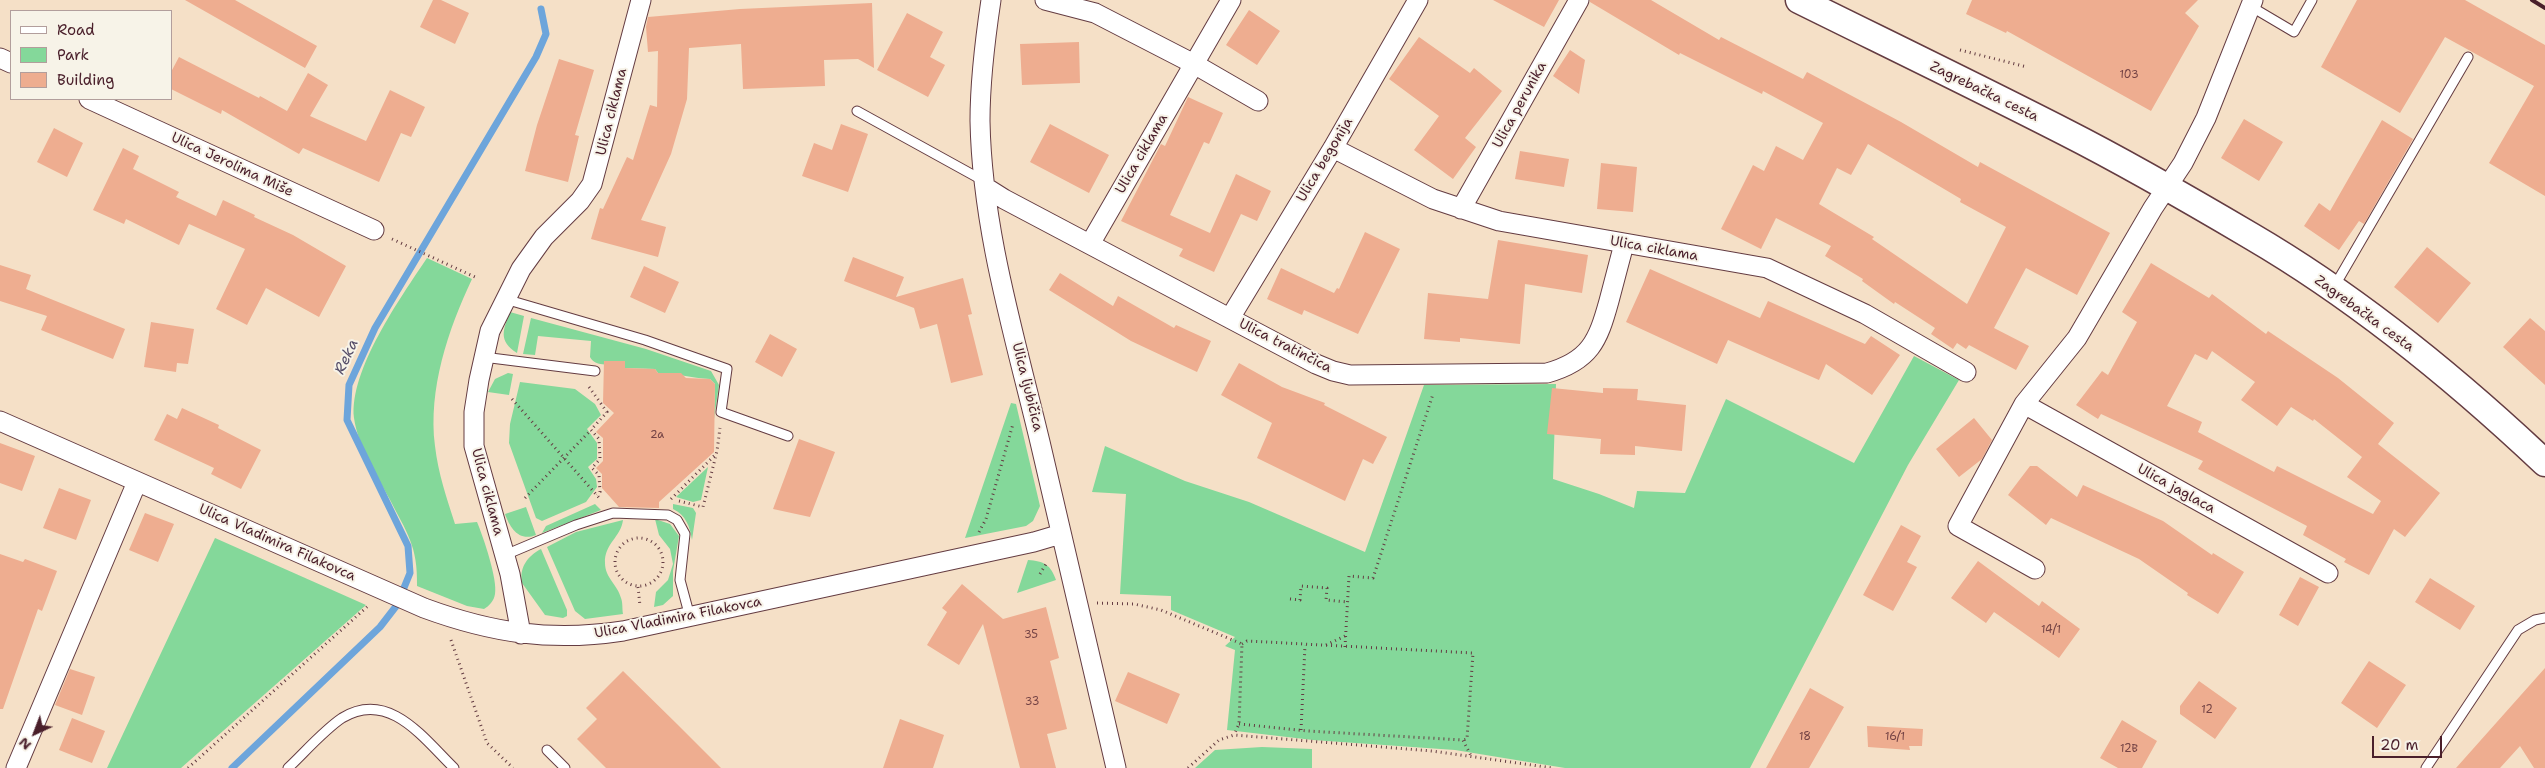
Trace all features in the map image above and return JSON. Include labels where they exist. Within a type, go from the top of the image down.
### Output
[{"type":"main road","name":"Zagrebačka cesta","points":[[1799,0],[2067,133],[2252,237],[2333,290],[2432,364],[2545,463]]},
{"type":"street","name":"Ulica ciklama","points":[[521,634],[505,555],[474,446],[474,412],[483,357],[490,332],[505,299],[533,250],[555,224],[580,201],[592,184],[641,0]]},
{"type":"street","name":"Ulica ljubičica","points":[[990,0],[984,46],[981,96],[985,184],[999,266],[1116,768]]},
{"type":"street","points":[[1045,0],[1095,13],[1194,64],[1258,101]]},
{"type":"street","name":"Ulica ciklama","points":[[1090,244],[1231,0]]},
{"type":"street","name":"Ulica begonija","points":[[1230,318],[1333,148],[1418,0]]},
{"type":"street","name":"Ulica perunika","points":[[1461,209],[1579,0]]},
{"type":"street","points":[[2035,569],[1958,526],[2024,404],[2077,338],[2166,187],[2183,163],[2206,118],[2252,3]]},
{"type":"street","name":"Ulica Jerolima Miše","points":[[92,100],[374,230]]},
{"type":"street","name":"Ulica ciklama","points":[[1333,148],[1433,199],[1499,221],[1767,268],[1865,314],[1966,372]]},
{"type":"street","name":"Ulica tratinčica","points":[[985,184],[1004,199],[1230,318],[1333,371],[1350,375],[1547,373],[1566,368],[1578,361],[1597,340],[1602,329],[1624,244]]},
{"type":"street","name":"Ulica jaglaca","points":[[2024,404],[2328,573]]},
{"type":"street","name":"Ulica Vladimira Filakovca","points":[[0,421],[137,482],[379,595],[474,625],[521,634],[584,637],[690,617],[1034,542],[1061,534]]},
{"type":"street","points":[[16,768],[137,482]]},
{"type":"lane","points":[[2252,3],[2294,32],[2312,0]]},
{"type":"lane","points":[[2333,290],[2468,57]]},
{"type":"lane","points":[[857,112],[985,184]]},
{"type":"lane","points":[[505,299],[644,340],[727,369],[721,412],[788,436]]},
{"type":"lane","points":[[483,357],[595,371]]},
{"type":"lane","points":[[505,555],[576,525],[613,513],[662,513],[678,520],[686,539],[680,580],[690,617]]},
{"type":"lane","points":[[2426,768],[2518,630],[2535,620],[2545,618]]},
{"type":"lane","points":[[288,768],[342,718],[363,709],[386,710],[405,721],[454,768]]},
{"type":"lane","points":[[547,750],[565,768]]},
{"type":"path","points":[[1958,56],[1960,50],[2027,67]]},
{"type":"path","points":[[407,246],[475,277]]},
{"type":"path","points":[[1345,647],[1349,576],[1373,578],[1439,374]]},
{"type":"path","points":[[525,498],[607,412],[589,387]]},
{"type":"path","points":[[512,399],[613,513]]},
{"type":"path","points":[[671,500],[703,507],[716,454],[721,412]]},
{"type":"path","points":[[976,540],[986,519],[1016,416]]},
{"type":"path","points":[[591,430],[599,439],[600,459],[592,468],[599,475],[600,492],[597,495]]},
{"type":"path","points":[[680,488],[716,454]]},
{"type":"path","points":[[642,538],[656,545],[661,551],[663,566],[656,581],[638,587],[626,583],[620,577],[615,562],[616,554],[627,541],[642,538]]},
{"type":"path","points":[[1040,574],[1048,561]]},
{"type":"path","points":[[1290,599],[1300,600],[1301,586],[1327,588],[1326,600],[1348,602]]},
{"type":"path","points":[[638,587],[641,610]]},
{"type":"path","points":[[188,768],[379,595]]},
{"type":"path","points":[[1090,603],[1134,604],[1161,610],[1242,644]]},
{"type":"path","points":[[449,634],[488,743],[512,768]]},
{"type":"path","points":[[1325,646],[1345,635]]},
{"type":"path","points":[[1239,724],[1301,730],[1467,739],[1473,654],[1247,641],[1242,644]]},
{"type":"path","points":[[1234,734],[1239,724],[1242,644]]},
{"type":"path","points":[[1301,730],[1305,645]]},
{"type":"path","points":[[1188,768],[1219,740],[1234,734],[1432,751],[1553,768]]},
{"type":"path","points":[[1463,740],[1471,756]]},
{"type":"green space","points":[[427,258],[472,279],[455,319],[442,360],[434,403],[434,425],[438,466],[455,524],[477,522],[489,558],[495,594],[494,599],[484,609],[467,606],[417,586],[416,560],[410,540],[363,449],[354,418],[355,399],[368,357],[391,313]]},
{"type":"green space","points":[[510,312],[524,316],[517,353],[507,344],[504,335],[505,324]]},
{"type":"green space","points":[[531,318],[646,349],[711,371],[719,385],[714,419],[715,384],[710,379],[658,373],[655,369],[625,368],[625,362],[596,363],[590,357],[591,341],[538,336],[535,355],[523,354]]},
{"type":"green space","points":[[1914,356],[1959,380],[1908,465],[1750,768],[1565,768],[1455,750],[1313,740],[1227,730],[1235,650],[1225,646],[1235,637],[1171,610],[1171,596],[1120,594],[1126,494],[1092,492],[1105,446],[1185,481],[1249,502],[1365,552],[1424,385],[1556,384],[1553,479],[1634,508],[1637,491],[1685,493],[1726,399],[1854,463]]},
{"type":"green space","points":[[508,373],[513,374],[509,395],[488,392],[495,379]]},
{"type":"green space","points":[[520,382],[575,389],[595,404],[601,415],[587,429],[597,443],[597,459],[588,467],[596,479],[597,487],[586,502],[542,521],[536,518],[509,443],[510,424]]},
{"type":"green space","points":[[1011,403],[1016,404],[1040,506],[1033,521],[1026,526],[965,538]]},
{"type":"green space","points":[[708,467],[701,500],[693,502],[676,497]]},
{"type":"green space","points":[[595,504],[601,510],[542,533],[546,526]]},
{"type":"green space","points":[[673,504],[693,508],[696,513],[692,540],[687,522],[673,509]]},
{"type":"green space","points":[[526,507],[536,535],[530,537],[525,537],[516,532],[505,514]]},
{"type":"green space","points":[[655,519],[670,524],[679,536],[673,571],[673,596],[663,605],[654,607],[656,592],[668,580],[673,564],[670,549],[659,535]]},
{"type":"green space","points":[[623,520],[622,526],[607,551],[605,563],[607,573],[619,593],[623,614],[585,619],[575,611],[547,547],[576,532]]},
{"type":"green space","points":[[215,538],[366,605],[181,768],[107,768]]},
{"type":"green space","points":[[541,549],[567,610],[567,616],[563,618],[545,615],[522,583],[523,567],[532,555]]},
{"type":"green space","points":[[1028,560],[1038,561],[1049,567],[1056,580],[1017,593]]},
{"type":"green space","points":[[1262,747],[1312,749],[1312,768],[1195,768],[1215,750]]},
{"type":"building","points":[[185,0],[235,0],[317,46],[305,68]]},
{"type":"building","points":[[433,0],[441,0],[469,13],[455,44],[420,27]]},
{"type":"building","points":[[1493,0],[1559,0],[1544,27]]},
{"type":"building","points":[[1590,0],[1651,0],[1719,40],[1721,37],[1803,79],[1807,72],[1901,122],[1978,167],[1980,162],[2110,233],[2077,295],[2026,268],[1994,328],[2029,346],[2016,370],[1969,345],[1966,349],[1957,343],[1953,349],[1931,334],[1935,328],[1895,302],[1894,304],[1862,281],[1863,279],[1825,256],[1831,246],[1776,218],[1761,249],[1721,229],[1753,165],[1764,171],[1776,146],[1803,160],[1823,123],[1763,91],[1762,94],[1680,53],[1679,55],[1590,2]],"holes":[[[1868,144],[1961,199],[1960,202],[2006,227],[1967,304],[1872,239],[1874,237],[1819,204],[1837,168],[1851,175]]]},
{"type":"building","points":[[1972,0],[2198,0],[2185,13],[2199,26],[2151,111],[2007,31],[2006,33],[1966,14]]},
{"type":"building","points":[[2357,0],[2465,0],[2545,45],[2545,196],[2489,163],[2534,86],[2445,37],[2400,113],[2321,67]]},
{"type":"building","points":[[872,3],[874,68],[858,59],[824,60],[825,86],[743,89],[741,44],[689,48],[687,99],[671,154],[641,220],[666,227],[658,257],[591,239],[600,208],[603,209],[627,157],[633,160],[650,105],[657,107],[658,51],[648,52],[646,27],[648,17],[740,9]]},
{"type":"building","points":[[1249,10],[1280,31],[1257,65],[1226,45]]},
{"type":"building","points":[[907,13],[943,32],[930,57],[945,65],[928,97],[877,70]]},
{"type":"building","points":[[1419,37],[1470,73],[1474,68],[1502,91],[1465,138],[1476,147],[1453,179],[1414,150],[1439,116],[1389,79]]},
{"type":"building","points":[[1079,42],[1080,83],[1022,85],[1020,44]]},
{"type":"building","points":[[1570,50],[1585,60],[1579,94],[1553,76]]},
{"type":"building","points":[[179,57],[287,111],[308,73],[328,85],[310,116],[366,141],[390,90],[425,107],[411,137],[401,133],[379,182],[303,148],[299,154],[222,110],[221,114],[172,90],[172,70]]},
{"type":"building","points":[[559,59],[594,70],[575,135],[579,136],[568,182],[525,171],[537,125]]},
{"type":"building","points":[[1188,97],[1223,113],[1209,144],[1204,142],[1170,215],[1210,233],[1236,174],[1271,191],[1257,221],[1241,214],[1214,272],[1179,256],[1183,249],[1121,221],[1161,144],[1165,146]]},
{"type":"building","points":[[2244,119],[2283,142],[2259,181],[2221,158]]},
{"type":"building","points":[[2382,120],[2413,139],[2364,224],[2359,221],[2339,250],[2304,226],[2319,203],[2330,211]]},
{"type":"building","points":[[841,124],[868,134],[848,192],[802,176],[814,143],[832,150]]},
{"type":"building","points":[[1050,124],[1109,155],[1089,193],[1030,162]]},
{"type":"building","points":[[54,128],[83,143],[67,177],[37,162]]},
{"type":"building","points":[[123,148],[139,156],[133,169],[179,192],[176,197],[216,216],[223,200],[293,235],[346,266],[319,317],[266,288],[247,325],[216,309],[245,249],[189,224],[179,245],[126,219],[124,224],[93,210]]},
{"type":"building","points":[[1520,151],[1569,159],[1564,187],[1515,179]]},
{"type":"building","points":[[1601,163],[1637,167],[1633,212],[1597,209]]},
{"type":"building","points":[[1365,232],[1400,249],[1358,334],[1304,310],[1302,315],[1267,299],[1281,268],[1334,293],[1337,288],[1339,289]]},
{"type":"building","points":[[1498,240],[1588,255],[1582,293],[1525,284],[1520,344],[1460,338],[1460,342],[1424,339],[1428,293],[1488,299]]},
{"type":"building","points":[[2427,247],[2471,283],[2438,323],[2394,287]]},
{"type":"building","points":[[853,257],[904,277],[896,297],[963,278],[972,314],[968,315],[983,375],[951,383],[937,324],[920,329],[914,308],[844,281]]},
{"type":"building","points":[[2151,263],[2209,298],[2212,294],[2266,334],[2268,331],[2338,378],[2394,423],[2378,444],[2440,493],[2405,537],[2394,529],[2369,575],[2344,562],[2346,559],[2303,535],[2307,526],[2198,469],[2203,461],[2101,414],[2098,419],[2076,405],[2102,371],[2108,375],[2137,322],[2122,312]],"holes":[[[2212,351],[2255,382],[2241,400],[2277,426],[2291,407],[2313,421],[2314,419],[2362,457],[2347,477],[2381,501],[2373,514],[2277,466],[2274,472],[2198,432],[2202,422],[2167,406],[2195,354],[2207,360]]]},
{"type":"building","points":[[0,265],[31,275],[26,289],[125,329],[113,359],[41,330],[47,316],[0,301]]},
{"type":"building","points":[[644,266],[679,282],[665,313],[630,297]]},
{"type":"building","points":[[1650,269],[1760,318],[1768,301],[1865,344],[1871,336],[1900,355],[1872,395],[1826,364],[1819,380],[1728,340],[1717,364],[1626,322]]},
{"type":"building","points":[[1060,273],[1113,306],[1118,296],[1174,328],[1176,325],[1211,341],[1197,372],[1131,341],[1049,290]]},
{"type":"building","points":[[2530,318],[2545,331],[2545,385],[2503,347]]},
{"type":"building","points":[[151,322],[194,329],[188,364],[177,363],[176,372],[144,367]]},
{"type":"building","points":[[770,334],[797,349],[782,377],[755,362]]},
{"type":"building","points":[[604,361],[625,361],[625,368],[655,369],[658,373],[681,373],[686,378],[710,379],[715,384],[714,452],[659,502],[659,508],[619,507],[602,488],[602,474],[596,468],[603,461],[603,438],[596,432],[614,413],[603,403]]},
{"type":"building","points":[[1239,363],[1282,387],[1325,403],[1324,405],[1387,437],[1373,464],[1363,459],[1345,501],[1257,458],[1272,423],[1221,395]]},
{"type":"building","points":[[1552,388],[1603,393],[1603,388],[1638,389],[1637,400],[1686,405],[1682,451],[1635,446],[1635,455],[1600,454],[1601,439],[1547,434]]},
{"type":"building","points":[[182,408],[219,425],[218,428],[261,450],[241,489],[211,474],[214,468],[154,440],[167,414],[177,419]]},
{"type":"building","points":[[1974,418],[1992,440],[1982,459],[1959,477],[1936,449]]},
{"type":"building","points":[[799,439],[835,452],[810,517],[773,509]]},
{"type":"building","points":[[0,443],[35,456],[22,491],[0,483]]},
{"type":"building","points":[[2030,466],[2037,466],[2077,497],[2083,485],[2163,521],[2212,555],[2213,553],[2244,572],[2218,614],[2187,595],[2188,593],[2139,559],[2051,518],[2046,525],[2008,495]]},
{"type":"building","points":[[59,488],[91,500],[76,540],[43,528]]},
{"type":"building","points":[[145,513],[174,524],[158,562],[129,550]]},
{"type":"building","points":[[1901,525],[1921,536],[1907,562],[1917,567],[1893,611],[1863,595]]},
{"type":"building","points":[[0,554],[23,562],[25,559],[57,571],[42,611],[38,609],[3,709],[0,709]]},
{"type":"building","points":[[1978,561],[2039,606],[2042,601],[2080,629],[2059,658],[1994,612],[1986,623],[1951,598]]},
{"type":"building","points":[[2300,577],[2319,587],[2298,626],[2279,615]]},
{"type":"building","points":[[2430,578],[2475,606],[2460,630],[2415,602]]},
{"type":"building","points":[[962,584],[1003,619],[1046,607],[1059,658],[1050,661],[1067,729],[1047,734],[1056,768],[1020,768],[983,624],[959,665],[927,645],[947,612],[942,608]]},
{"type":"building","points":[[2369,661],[2406,685],[2377,728],[2341,703]]},
{"type":"building","points":[[2545,668],[2545,768],[2534,768],[2520,746],[2500,768],[2456,768]]},
{"type":"building","points":[[70,669],[95,677],[82,715],[55,705]]},
{"type":"building","points":[[623,671],[721,768],[606,768],[577,739],[597,719],[586,708]]},
{"type":"building","points":[[1128,672],[1180,694],[1167,724],[1115,701]]},
{"type":"building","points":[[2199,681],[2237,708],[2215,739],[2180,714],[2180,706]]},
{"type":"building","points":[[1810,688],[1844,707],[1809,768],[1766,768]]},
{"type":"building","points":[[72,718],[105,731],[92,763],[59,750]]},
{"type":"building","points":[[900,719],[944,735],[933,768],[883,768]]},
{"type":"building","points":[[2122,720],[2157,741],[2142,768],[2118,768],[2100,758]]},
{"type":"building","points":[[1867,726],[1923,729],[1922,746],[1909,746],[1910,750],[1868,747]]},
{"type":"waterway","name":"Reka","points":[[232,768],[380,627],[397,605],[410,573],[408,546],[347,420],[349,385],[375,328],[536,57],[546,34],[541,9]]},
{"type":"railway","points":[[2532,0],[2545,8]]}]
